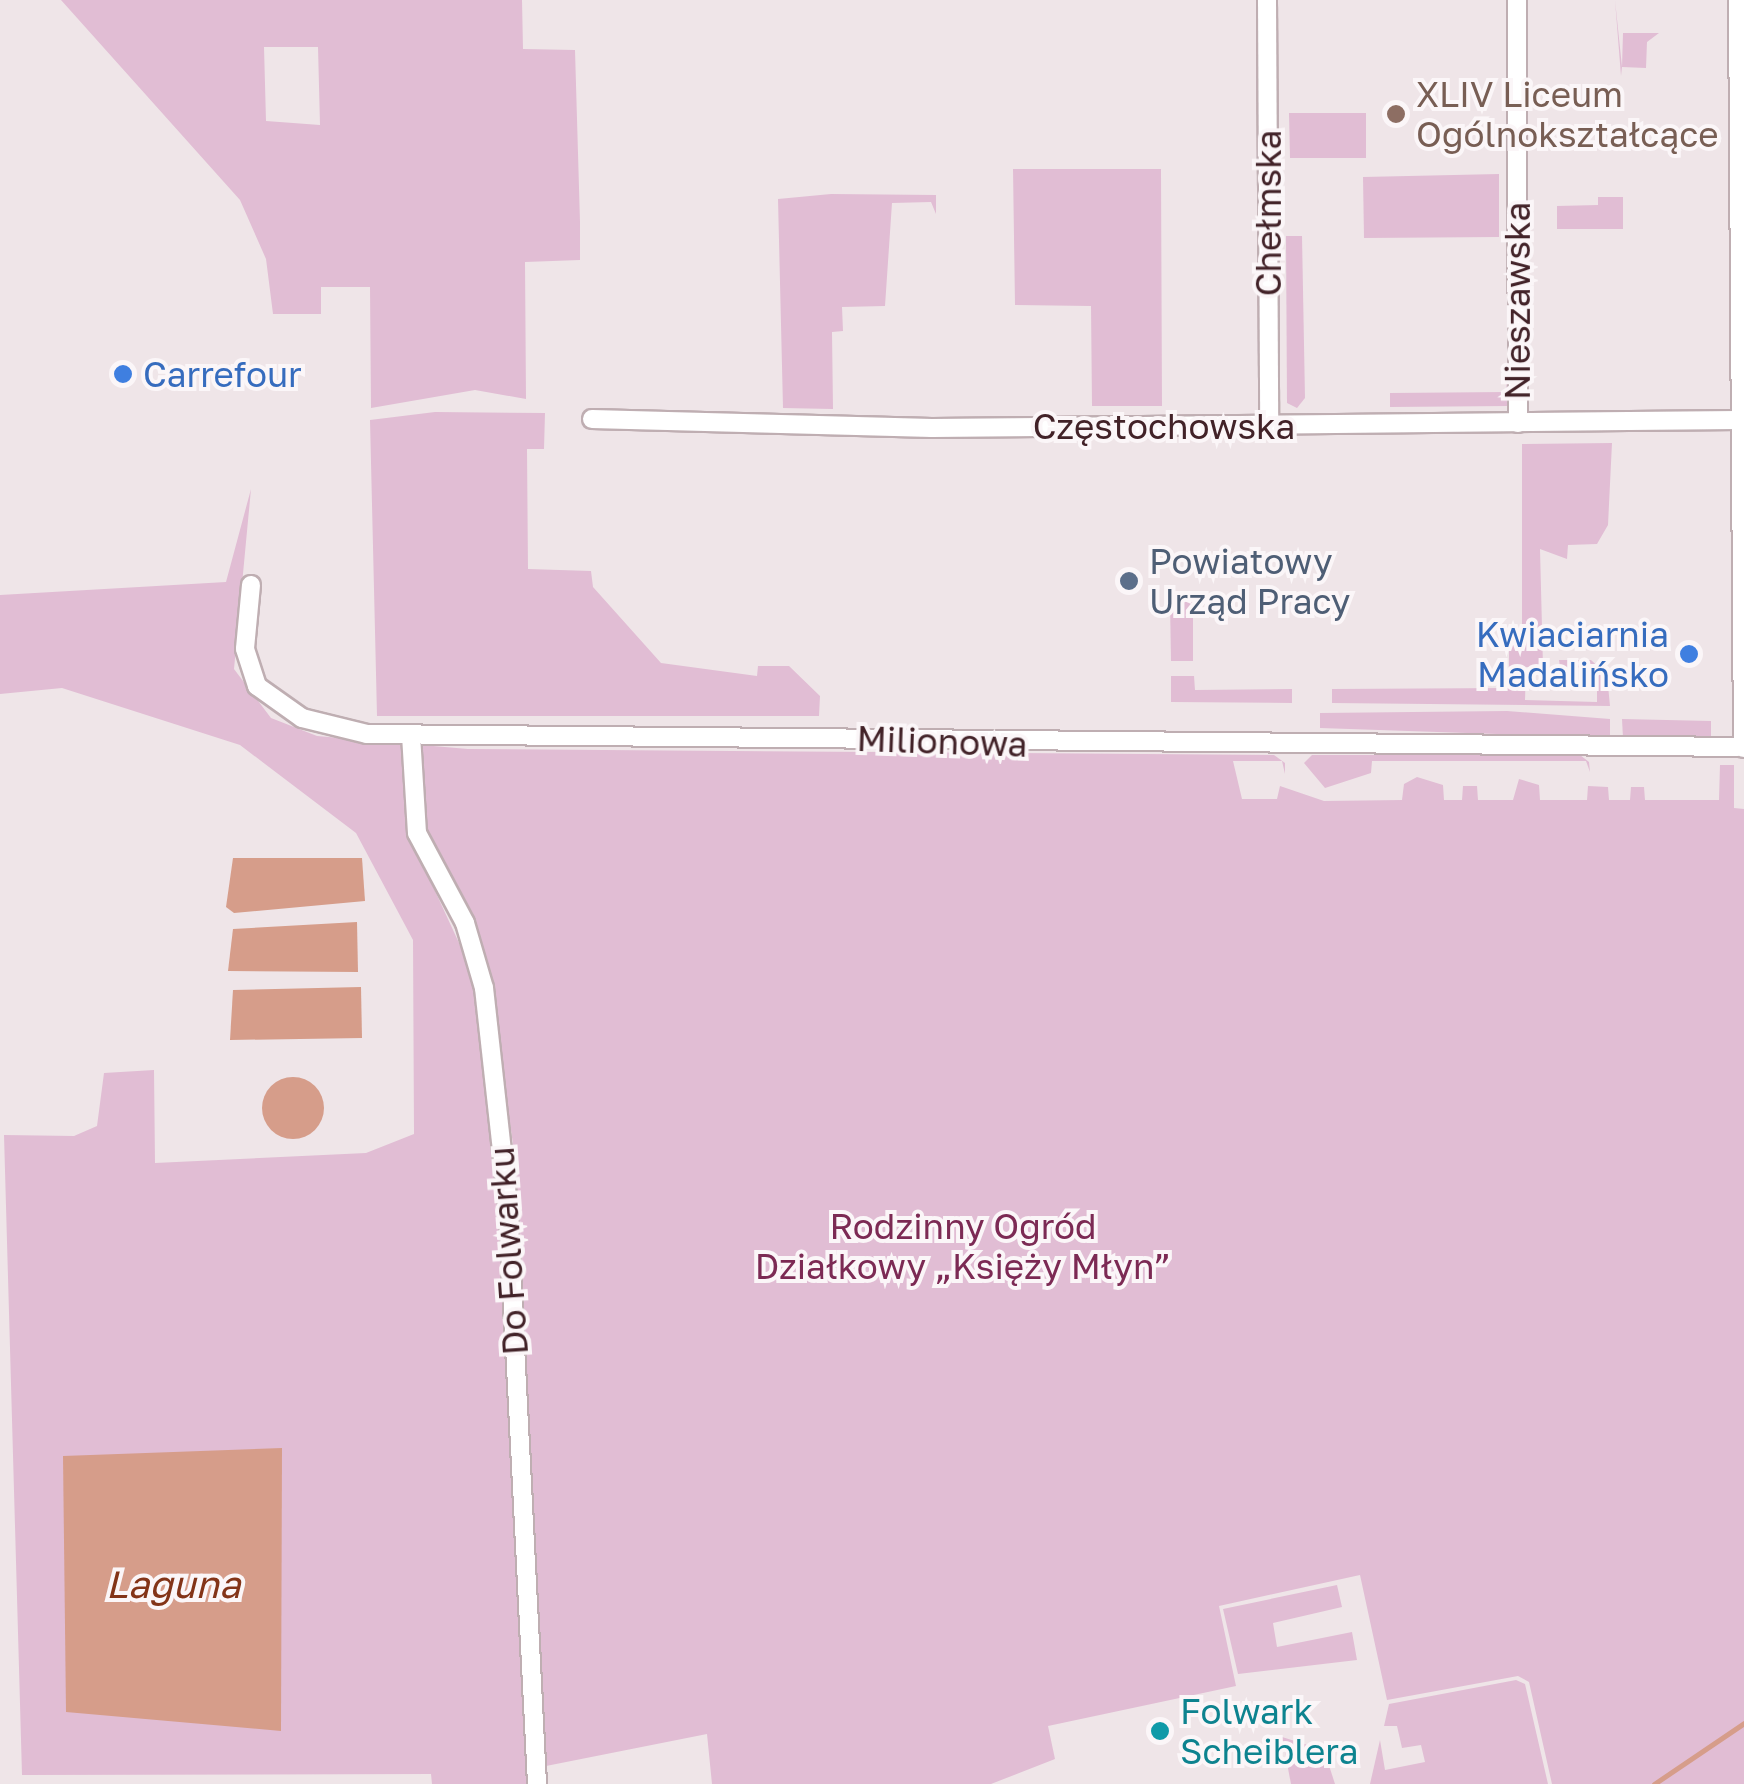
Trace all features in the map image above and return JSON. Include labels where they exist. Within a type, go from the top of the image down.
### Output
[{"type":"street","name":"Chełmska","points":[[1267,0],[1269,425]]},
{"type":"street","name":"Nieszawska","points":[[1517,0],[1518,422]]},
{"type":"street","points":[[1738,0],[1741,747]]},
{"type":"street","name":"Częstochowska","points":[[592,419],[1269,425],[1738,420]]},
{"type":"street","name":"Milionowa","points":[[251,585],[246,657],[266,696],[334,728],[411,734],[1741,747]]},
{"type":"street","name":"Do Folwarku","points":[[411,734],[418,833],[466,923],[484,988],[508,1208],[536,1784]]},
{"type":"green space","points":[[61,0],[522,0],[523,49],[575,50],[580,260],[525,262],[526,399],[475,390],[371,408],[370,287],[321,287],[321,314],[273,314],[266,259],[240,200]],"holes":[[[264,47],[318,47],[320,125],[266,121]]]},
{"type":"green space","points":[[1615,0],[1622,67],[1621,76]]},
{"type":"green space","points":[[1623,33],[1659,33],[1647,42],[1646,68],[1622,67]]},
{"type":"green space","points":[[1289,113],[1366,113],[1366,158],[1290,158]]},
{"type":"green space","points":[[1013,169],[1161,169],[1162,406],[1092,406],[1091,306],[1015,305]]},
{"type":"green space","points":[[1499,174],[1499,237],[1364,238],[1363,177]]},
{"type":"green space","points":[[831,194],[936,195],[936,214],[931,202],[892,203],[885,306],[842,307],[843,331],[832,332],[833,409],[783,408],[778,199]]},
{"type":"green space","points":[[1598,197],[1623,197],[1623,229],[1557,229],[1557,206],[1598,205]]},
{"type":"green space","points":[[1286,236],[1302,236],[1305,398],[1297,408],[1287,403]]},
{"type":"green space","points":[[1510,331],[1509,406],[1390,407],[1390,393],[1506,392]]},
{"type":"green space","points":[[435,412],[545,413],[544,449],[527,449],[528,569],[591,571],[593,587],[661,663],[757,676],[758,666],[789,666],[820,696],[819,716],[377,716],[370,420]]},
{"type":"green space","points":[[1612,443],[1608,525],[1597,544],[1568,545],[1567,559],[1540,549],[1543,667],[1526,667],[1525,700],[1597,702],[1597,668],[1560,667],[1559,660],[1591,660],[1607,675],[1610,706],[1332,703],[1332,689],[1509,688],[1509,639],[1522,638],[1522,444]]},
{"type":"green space","name":"Rodzinny Ogród Działkowy „Księży Młyn”","points":[[251,489],[234,669],[271,718],[317,736],[468,749],[1274,755],[1285,763],[1285,774],[1282,761],[1233,761],[1242,799],[1277,799],[1280,786],[1324,801],[1402,800],[1404,784],[1417,777],[1443,785],[1444,800],[1462,800],[1463,786],[1477,786],[1478,800],[1513,800],[1519,779],[1539,785],[1540,800],[1587,800],[1588,786],[1608,787],[1609,800],[1630,800],[1631,787],[1644,787],[1645,800],[1719,800],[1720,765],[1734,765],[1734,808],[1744,809],[1744,1784],[1552,1784],[1529,1682],[1518,1676],[1387,1700],[1360,1575],[1219,1606],[1236,1686],[1048,1726],[1055,1759],[991,1784],[712,1784],[707,1734],[546,1766],[514,1151],[489,978],[406,783],[418,854],[477,982],[493,1112],[528,1784],[432,1784],[431,1774],[22,1775],[4,1135],[74,1136],[97,1126],[104,1073],[154,1070],[155,1163],[366,1153],[414,1134],[413,940],[356,833],[240,745],[62,688],[0,694],[0,595],[226,582]]},
{"type":"green space","points":[[1170,602],[1193,602],[1193,661],[1171,661]]},
{"type":"green space","points":[[1171,676],[1194,676],[1195,690],[1292,689],[1292,703],[1171,702]]},
{"type":"green space","points":[[1507,711],[1610,719],[1610,738],[1320,728],[1320,713]]},
{"type":"green space","points":[[1622,719],[1711,721],[1711,738],[1623,738]]},
{"type":"green space","points":[[1312,755],[1580,755],[1589,762],[1590,772],[1586,761],[1372,761],[1371,773],[1325,788],[1304,763]]},
{"type":"green space","points":[[1337,1585],[1342,1607],[1273,1623],[1277,1647],[1352,1632],[1357,1660],[1238,1674],[1223,1609]]},
{"type":"green space","points":[[1516,1680],[1525,1684],[1548,1784],[1370,1784],[1380,1740],[1385,1770],[1425,1762],[1421,1745],[1402,1748],[1397,1726],[1384,1726],[1389,1704]]},
{"type":"green space","points":[[1282,1737],[1324,1750],[1335,1784],[1291,1784]]},
{"type":"water","points":[[233,858],[362,858],[365,901],[234,913],[226,907]]},
{"type":"water","points":[[357,922],[358,972],[228,971],[233,929]]},
{"type":"water","points":[[361,987],[362,1038],[230,1040],[233,990]]},
{"type":"water","points":[[293,1077],[315,1086],[324,1108],[315,1130],[293,1139],[271,1130],[262,1108],[271,1086]]},
{"type":"water","name":"Laguna","points":[[282,1448],[281,1731],[66,1712],[63,1456]]},
{"type":"waterway","points":[[1654,1784],[1744,1723]]},
{"type":"place","name":"XLIV Liceum Ogólnokształcące","points":[[1396,114]]},
{"type":"place","name":"Carrefour","points":[[123,374]]},
{"type":"place","name":"Powiatowy Urząd Pracy","points":[[1129,581]]},
{"type":"place","name":"Kwiaciarnia Madalińsko","points":[[1689,654]]},
{"type":"place","name":"Folwark Scheiblera","points":[[1160,1731]]}]
